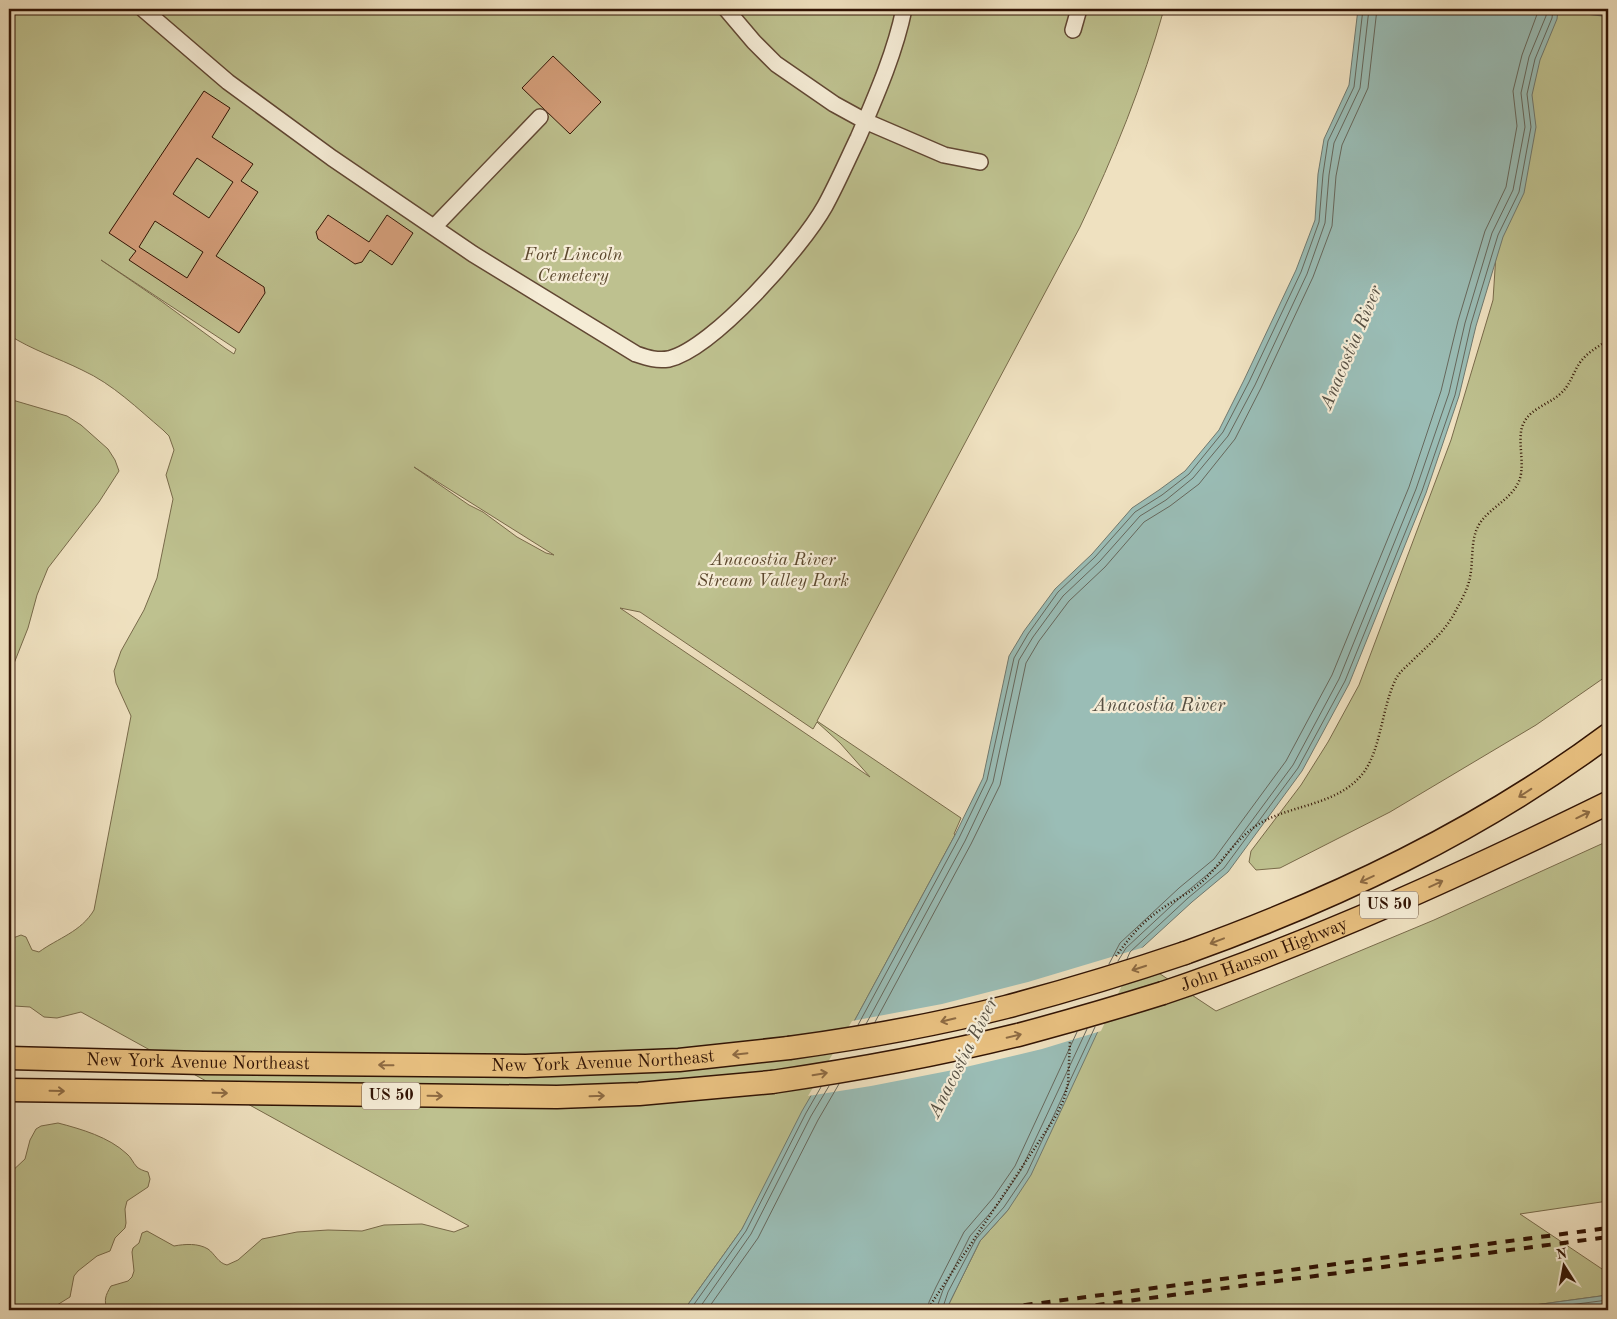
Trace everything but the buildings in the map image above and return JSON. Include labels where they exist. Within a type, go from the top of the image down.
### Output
[{"type":"highway","name":"John Hanson Highway","points":[[1185,953],[1305,907],[1406,860],[1503,806],[1604,738]]},
{"type":"highway","name":"John Hanson Highway","points":[[1164,993],[1248,964],[1326,932],[1448,879],[1608,803]]},
{"type":"highway","name":"New York Avenue Northeast","points":[[13,1058],[203,1063],[526,1066],[680,1060],[789,1048],[892,1031],[1005,1007],[1081,986],[1185,953]]},
{"type":"highway","name":"New York Avenue Northeast","points":[[9,1090],[518,1098],[639,1094],[772,1082],[866,1067],[977,1044],[1057,1024],[1164,993]]},
{"type":"lane","points":[[726,9],[776,64],[834,104],[865,122],[944,156],[980,162]]},
{"type":"lane","points":[[148,10],[228,82],[332,158],[527,288],[636,354],[650,359],[662,360],[684,353],[710,336],[760,288],[824,208],[865,122],[888,62],[904,9]]},
{"type":"lane","points":[[1073,30],[1078,9]]},
{"type":"lane","points":[[434,227],[540,117]]},
{"type":"path","points":[[1372,755],[1388,700],[1397,677],[1443,630],[1454,614],[1470,579],[1476,531],[1485,517],[1511,496],[1519,483],[1521,473],[1520,439],[1522,427],[1528,414],[1559,396],[1568,386],[1588,354],[1608,340]]},
{"type":"green space","points":[[9,9],[1164,9],[1147,65],[1127,120],[1105,174],[1080,227],[817,721],[961,818],[955,835],[742,1229],[684,1310],[107,1310],[105,1301],[107,1293],[111,1286],[128,1281],[132,1277],[134,1271],[133,1248],[139,1243],[142,1233],[147,1231],[174,1246],[191,1244],[204,1247],[227,1265],[238,1260],[262,1239],[297,1232],[328,1230],[362,1231],[384,1225],[422,1224],[454,1232],[469,1226],[81,1012],[57,1018],[44,1017],[30,1007],[14,1006],[9,1003],[9,950],[13,938],[21,935],[26,937],[32,950],[39,952],[83,924],[94,910],[131,716],[116,683],[114,671],[121,651],[144,610],[157,578],[173,499],[166,475],[174,450],[169,436],[163,430],[135,405],[104,382],[9,335]],"holes":[[[101,260],[236,349],[234,354],[161,301]],[[414,467],[554,555],[546,553],[517,537],[483,512],[469,505]],[[620,608],[640,612],[813,729],[817,722],[840,743],[870,777]]]},
{"type":"green space","points":[[1512,9],[1608,9],[1608,675],[1536,725],[1390,812],[1280,868],[1256,870],[1249,862],[1251,851],[1301,785],[1328,742],[1359,685],[1451,440],[1493,300]]},
{"type":"green space","points":[[9,399],[67,416],[81,425],[108,449],[119,471],[99,502],[48,568],[37,595],[28,628],[9,676]]},
{"type":"green space","points":[[1608,841],[1608,1201],[1520,1214],[1608,1273],[1608,1295],[1498,1310],[946,1310],[980,1241],[1008,1210],[1133,956],[1216,1011],[1434,920]]},
{"type":"green space","points":[[58,1123],[94,1134],[120,1148],[137,1167],[148,1172],[150,1179],[148,1187],[127,1201],[125,1228],[115,1238],[110,1251],[97,1256],[74,1276],[70,1297],[49,1310],[9,1310],[9,1174],[25,1159],[30,1140],[36,1129],[41,1126]]},
{"type":"water","name":"Anacostia River","points":[[1358,9],[1558,9],[1557,19],[1540,60],[1532,95],[1536,127],[1524,193],[1503,237],[1476,326],[1459,396],[1426,493],[1349,684],[1302,771],[1228,872],[1133,956],[1031,1175],[1008,1210],[980,1241],[946,1310],[684,1310],[742,1229],[802,1111],[850,1029],[955,835],[983,778],[1009,656],[1024,631],[1055,589],[1092,554],[1132,508],[1185,471],[1219,430],[1296,270],[1315,220],[1318,174],[1324,139],[1349,85]]},
{"type":"water","points":[[1608,1295],[1608,1310],[1498,1310]]},
{"type":"pier","points":[[1148,946],[1135,957],[1101,1031],[1042,1049],[953,1070],[808,1096],[852,1021],[942,1004],[1028,982]]},
{"type":"waterway","points":[[1561,9],[1608,15]]},
{"type":"railway","points":[[988,1310],[1608,1228]]},
{"type":"railway","points":[[1060,1310],[1608,1237]]},
{"type":"park label","name":"Fort Lincoln Cemetery","points":[[573,265]]},
{"type":"park label","name":"Anacostia River Stream Valley Park","points":[[773,570]]}]
